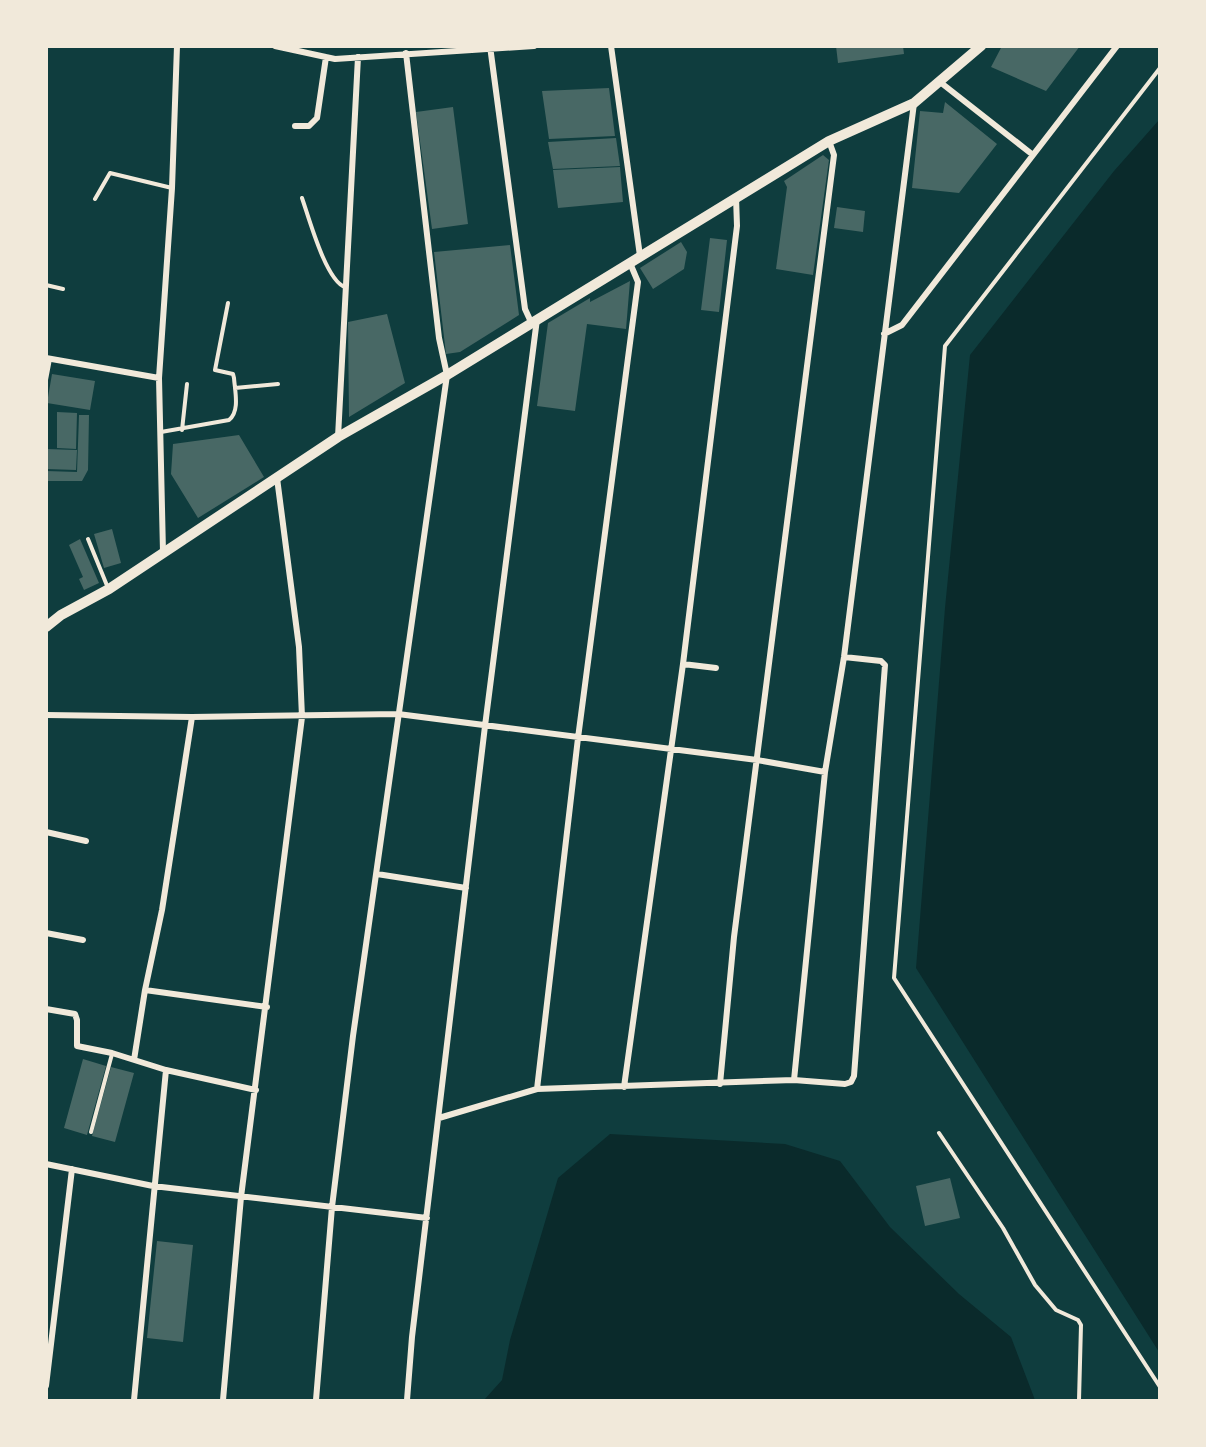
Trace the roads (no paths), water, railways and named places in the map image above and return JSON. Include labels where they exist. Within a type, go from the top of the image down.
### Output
[{"type":"street","points":[[163,554],[159,378],[172,188],[177,46]]},
{"type":"street","points":[[275,46],[308,50],[326,57],[534,46]]},
{"type":"street","points":[[611,46],[640,256]]},
{"type":"street","points":[[884,334],[902,325],[1117,46]]},
{"type":"street","points":[[46,627],[61,615],[109,589],[163,554],[338,436],[447,375],[829,141],[914,103],[980,47]]},
{"type":"street","points":[[407,1401],[534,320],[525,309],[490,48]]},
{"type":"street","points":[[316,1401],[332,1207],[398,714],[447,375],[439,338],[406,53]]},
{"type":"street","points":[[295,126],[309,126],[317,118],[326,57]]},
{"type":"street","points":[[338,436],[358,57]]},
{"type":"street","points":[[940,82],[1033,155]]},
{"type":"street","points":[[794,1080],[825,772],[844,657],[914,103]]},
{"type":"street","points":[[720,1084],[734,937],[834,155],[829,141]]},
{"type":"street","points":[[624,1087],[683,664],[736,237],[736,197]]},
{"type":"street","points":[[537,1089],[578,738],[638,282],[630,262]]},
{"type":"street","points":[[48,358],[159,378]]},
{"type":"street","points":[[223,1401],[241,1197],[302,717],[299,647],[277,478]]},
{"type":"street","points":[[439,1118],[537,1089],[794,1080],[846,1084],[854,1076],[885,665],[881,661],[844,657]]},
{"type":"street","points":[[683,664],[716,668]]},
{"type":"street","points":[[46,715],[302,717],[398,714],[671,751],[757,760],[825,772]]},
{"type":"street","points":[[134,1060],[145,990],[162,910],[192,717]]},
{"type":"street","points":[[46,832],[86,841]]},
{"type":"street","points":[[377,874],[466,888]]},
{"type":"street","points":[[46,933],[83,940]]},
{"type":"street","points":[[145,990],[267,1006]]},
{"type":"street","points":[[46,1009],[75,1014],[77,1046],[112,1053],[166,1070],[256,1090]]},
{"type":"street","points":[[134,1401],[166,1070]]},
{"type":"street","points":[[46,1164],[153,1186],[427,1218]]},
{"type":"street","points":[[46,1386],[72,1169]]},
{"type":"lane","points":[[1160,68],[945,346],[894,978],[1160,1387]]},
{"type":"lane","points":[[95,199],[110,173],[172,188]]},
{"type":"lane","points":[[302,198],[330,274],[339,285],[346,288]]},
{"type":"lane","points":[[46,285],[63,289]]},
{"type":"lane","points":[[161,432],[229,420],[236,411],[233,374],[215,370],[228,303]]},
{"type":"lane","points":[[46,380],[48,358]]},
{"type":"lane","points":[[182,430],[187,384]]},
{"type":"lane","points":[[235,388],[278,384]]},
{"type":"lane","points":[[88,539],[109,589]]},
{"type":"lane","points":[[91,1132],[112,1053]]},
{"type":"lane","points":[[939,1133],[1003,1228],[1035,1285],[1056,1310],[1078,1320],[1082,1325],[1079,1401]]},
{"type":"water","points":[[1159,120],[1159,1352],[916,968],[945,608],[970,355],[1114,171]]},
{"type":"water","points":[[610,1134],[785,1144],[840,1161],[890,1227],[959,1294],[1011,1337],[1035,1400],[484,1400],[502,1380],[510,1340],[558,1178]]}]
